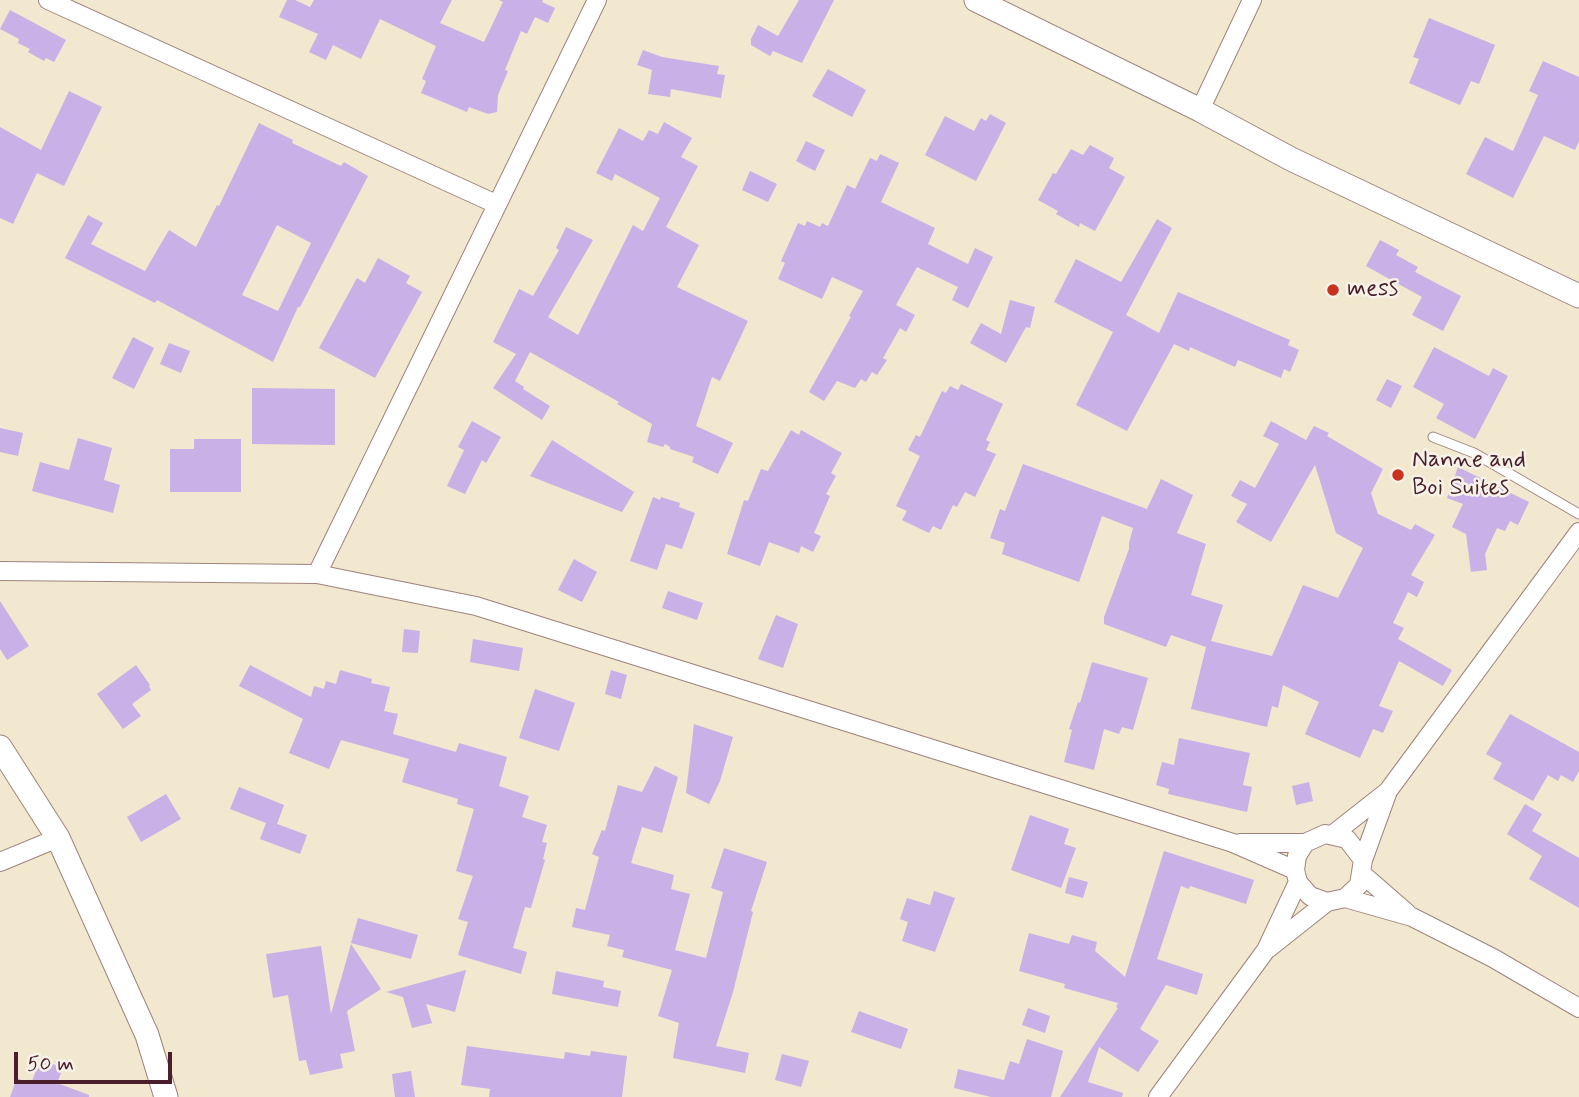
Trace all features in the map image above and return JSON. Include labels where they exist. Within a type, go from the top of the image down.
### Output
[{"type":"street","points":[[48,0],[496,204]]},
{"type":"street","points":[[317,574],[597,0]]},
{"type":"street","points":[[976,0],[1200,110],[1292,159],[1579,296]]},
{"type":"street","points":[[1200,110],[1252,0]]},
{"type":"street","points":[[1332,835],[1388,791],[1579,532]]},
{"type":"street","points":[[0,571],[317,574],[476,606],[1233,843],[1297,876],[1310,896],[1412,917],[1493,958],[1579,1008]]},
{"type":"street","points":[[0,747],[58,838],[147,1035],[166,1097]]},
{"type":"street","points":[[1266,950],[1359,885],[1362,867],[1388,791]]},
{"type":"street","points":[[1233,843],[1305,844],[1325,834],[1347,839],[1362,867],[1412,917]]},
{"type":"street","points":[[0,862],[58,838]]},
{"type":"street","points":[[1158,1097],[1266,950],[1297,876],[1297,856],[1305,844]]},
{"type":"lane","points":[[1433,436],[1474,453],[1579,514]]},
{"type":"building","points":[[287,0],[295,0],[310,7],[314,0],[452,0],[440,23],[484,42],[503,2],[499,0],[543,0],[542,2],[555,8],[548,23],[535,17],[527,34],[521,31],[505,70],[508,71],[498,95],[497,112],[488,114],[469,107],[467,112],[421,93],[426,81],[422,79],[436,46],[380,19],[361,59],[333,45],[326,60],[309,52],[318,34],[279,17]]},
{"type":"building","points":[[799,0],[834,0],[802,63],[773,51],[770,56],[751,45],[758,25],[778,36]]},
{"type":"building","points":[[10,10],[66,40],[54,62],[46,58],[44,61],[28,52],[30,49],[18,43],[19,39],[0,29]]},
{"type":"building","points":[[1429,18],[1495,45],[1479,84],[1471,81],[1460,105],[1409,83],[1419,59],[1413,57]]},
{"type":"building","points":[[643,50],[662,57],[719,66],[717,74],[725,75],[721,98],[671,89],[670,97],[648,94],[652,70],[637,65]]},
{"type":"building","points":[[1543,61],[1579,77],[1579,141],[1575,150],[1544,136],[1513,198],[1466,174],[1485,137],[1513,151],[1538,95],[1529,91]]},
{"type":"building","points":[[828,69],[866,90],[852,117],[812,96]]},
{"type":"building","points":[[69,91],[102,107],[64,186],[37,173],[13,224],[0,218],[0,127],[41,150]]},
{"type":"building","points":[[990,114],[1006,123],[976,181],[925,155],[945,116],[974,131],[981,118],[986,121]]},
{"type":"building","points":[[664,122],[692,138],[681,157],[698,166],[666,227],[699,245],[677,287],[748,321],[720,381],[712,377],[696,426],[733,443],[718,474],[692,462],[694,457],[670,449],[665,444],[663,447],[647,442],[652,424],[617,404],[619,402],[530,352],[515,381],[550,406],[542,420],[493,388],[516,354],[493,342],[519,289],[533,296],[559,250],[556,248],[566,227],[593,240],[548,317],[578,335],[633,225],[643,231],[660,198],[615,174],[612,181],[596,173],[619,128],[643,141],[649,130],[658,134]]},
{"type":"building","points":[[259,123],[293,140],[292,143],[341,166],[344,162],[368,176],[298,307],[273,362],[157,300],[155,303],[65,258],[88,215],[103,223],[91,244],[145,271],[169,230],[196,247],[217,205],[219,206]],"holes":[[[277,225],[311,243],[278,311],[242,295]]]},
{"type":"building","points":[[806,141],[825,150],[815,171],[796,161]]},
{"type":"building","points":[[1090,145],[1114,158],[1109,168],[1125,177],[1095,231],[1080,223],[1079,227],[1038,200],[1071,149],[1083,155]]},
{"type":"building","points":[[880,154],[899,163],[881,202],[935,228],[928,244],[968,264],[975,248],[993,257],[968,308],[952,300],[958,287],[917,267],[896,305],[915,315],[906,332],[900,328],[883,358],[887,360],[877,375],[872,372],[866,382],[861,379],[855,388],[837,381],[824,401],[809,392],[863,291],[832,277],[822,299],[778,279],[785,263],[781,261],[798,223],[805,226],[807,221],[820,227],[822,223],[828,226],[847,185],[855,189],[870,158],[877,161]]},
{"type":"building","points":[[750,171],[777,184],[768,202],[742,190]]},
{"type":"building","points":[[1157,219],[1172,228],[1126,315],[1159,333],[1178,292],[1290,340],[1288,345],[1299,350],[1290,372],[1284,369],[1281,378],[1238,360],[1235,367],[1190,347],[1189,351],[1174,344],[1127,431],[1076,405],[1113,332],[1054,302],[1076,259],[1121,282]]},
{"type":"building","points":[[1380,240],[1399,250],[1396,255],[1418,267],[1415,272],[1461,296],[1443,331],[1412,315],[1422,297],[1366,266]]},
{"type":"building","points":[[378,258],[410,276],[406,283],[422,292],[375,378],[319,348],[357,278],[365,283]]},
{"type":"building","points":[[1010,300],[1035,307],[1030,328],[1026,327],[1006,363],[970,343],[981,323],[1001,334]]},
{"type":"building","points":[[133,337],[154,348],[134,389],[112,378]]},
{"type":"building","points":[[169,343],[190,351],[181,373],[160,364]]},
{"type":"building","points":[[1434,347],[1489,376],[1493,368],[1508,376],[1475,439],[1436,418],[1444,404],[1413,387]]},
{"type":"building","points":[[1387,379],[1402,386],[1391,408],[1376,400]]},
{"type":"building","points":[[961,384],[1003,404],[986,440],[990,442],[986,450],[996,454],[975,497],[965,492],[957,507],[953,505],[941,530],[933,526],[929,533],[902,520],[907,511],[896,506],[920,456],[908,450],[916,435],[920,437],[942,391],[946,393],[950,386],[958,390]]},
{"type":"building","points":[[252,388],[335,389],[335,445],[252,444]]},
{"type":"building","points":[[472,421],[501,437],[486,463],[482,460],[465,494],[447,486],[464,450],[458,447]]},
{"type":"building","points":[[1271,421],[1306,440],[1314,426],[1383,469],[1371,493],[1378,514],[1411,530],[1415,524],[1435,535],[1411,575],[1424,582],[1417,597],[1408,592],[1393,623],[1404,628],[1398,639],[1452,670],[1443,686],[1399,661],[1379,706],[1393,711],[1383,733],[1373,729],[1360,758],[1305,734],[1319,702],[1283,685],[1278,708],[1272,706],[1267,727],[1191,709],[1206,647],[1171,635],[1166,647],[1104,624],[1104,617],[1129,549],[1133,528],[1102,516],[1079,582],[1002,554],[1005,543],[990,538],[1000,509],[1005,511],[1023,464],[1147,509],[1161,479],[1193,495],[1177,533],[1206,544],[1191,595],[1223,605],[1211,641],[1272,656],[1303,585],[1338,598],[1363,548],[1336,533],[1315,465],[1271,542],[1236,522],[1247,504],[1231,496],[1240,480],[1255,488],[1279,444],[1263,436]]},
{"type":"building","points":[[0,428],[23,433],[18,456],[0,452]]},
{"type":"building","points":[[791,430],[799,435],[801,430],[842,453],[831,473],[836,476],[826,494],[830,496],[814,533],[821,536],[813,552],[801,546],[799,553],[769,542],[760,566],[727,554],[744,500],[748,501],[761,469],[768,471]]},
{"type":"building","points":[[78,438],[112,448],[104,480],[120,485],[113,513],[32,491],[40,462],[69,470]]},
{"type":"building","points":[[194,439],[241,439],[241,492],[170,492],[170,449],[194,449]]},
{"type":"building","points":[[552,440],[634,492],[622,512],[530,476]]},
{"type":"building","points":[[1458,467],[1529,502],[1518,525],[1510,521],[1505,531],[1497,528],[1485,554],[1487,570],[1471,572],[1466,534],[1452,527],[1463,504],[1447,498]]},
{"type":"building","points":[[653,497],[680,503],[679,507],[695,513],[682,549],[666,544],[657,570],[630,561]]},
{"type":"building","points":[[574,559],[597,572],[582,602],[558,590]]},
{"type":"building","points":[[668,591],[703,603],[697,620],[662,608]]},
{"type":"building","points":[[0,601],[29,646],[7,660],[0,649]]},
{"type":"building","points":[[776,615],[798,624],[783,668],[758,659]]},
{"type":"building","points":[[404,629],[420,631],[418,653],[402,652]]},
{"type":"building","points":[[473,639],[523,648],[519,671],[470,662]]},
{"type":"building","points":[[1092,662],[1148,678],[1133,730],[1122,727],[1119,734],[1104,729],[1094,770],[1064,762],[1072,730],[1069,729]]},
{"type":"building","points":[[136,665],[151,690],[132,704],[141,716],[123,729],[97,694]]},
{"type":"building","points":[[250,665],[311,697],[314,686],[324,689],[326,681],[336,684],[340,670],[372,679],[371,683],[390,687],[384,711],[398,714],[393,734],[456,752],[459,743],[507,757],[499,786],[529,796],[522,817],[547,825],[542,842],[547,843],[543,859],[545,860],[531,908],[525,907],[513,948],[527,952],[521,974],[458,955],[468,922],[458,919],[473,876],[456,871],[474,809],[457,804],[458,799],[402,782],[409,759],[341,740],[329,769],[289,753],[303,719],[239,686]]},
{"type":"building","points":[[611,670],[627,675],[621,699],[605,694]]},
{"type":"building","points":[[535,689],[575,703],[559,751],[519,738]]},
{"type":"building","points":[[1510,714],[1579,752],[1579,771],[1573,782],[1561,775],[1558,781],[1548,775],[1533,801],[1493,779],[1502,763],[1486,754]]},
{"type":"building","points":[[694,724],[733,737],[720,781],[709,804],[686,793]]},
{"type":"building","points":[[1179,738],[1250,753],[1243,785],[1252,787],[1247,812],[1168,794],[1169,789],[1156,785],[1162,762],[1174,765]]},
{"type":"building","points":[[655,766],[678,777],[662,833],[642,827],[631,863],[674,875],[671,889],[690,894],[675,950],[706,958],[723,892],[711,888],[724,848],[767,862],[751,911],[753,912],[733,992],[716,1046],[749,1053],[745,1073],[673,1058],[679,1023],[658,1016],[672,970],[622,957],[624,950],[607,946],[610,935],[572,927],[576,908],[585,910],[599,857],[592,854],[602,830],[605,831],[618,785],[642,792]]},
{"type":"building","points":[[1309,782],[1313,801],[1296,805],[1292,786]]},
{"type":"building","points":[[239,787],[284,805],[277,824],[307,835],[300,854],[260,839],[266,823],[230,809]]},
{"type":"building","points":[[166,794],[181,819],[141,842],[127,817]]},
{"type":"building","points":[[1525,804],[1542,814],[1532,831],[1579,858],[1579,908],[1529,879],[1542,856],[1507,834]]},
{"type":"building","points":[[1030,815],[1069,829],[1064,844],[1076,848],[1061,888],[1011,870]]},
{"type":"building","points":[[1164,851],[1254,880],[1246,904],[1190,886],[1189,889],[1181,886],[1157,959],[1203,974],[1197,995],[1166,985],[1140,1029],[1159,1041],[1138,1072],[1099,1047],[1088,1082],[1123,1093],[1122,1097],[1060,1097],[1118,1008],[1118,1003],[1064,988],[1065,984],[1019,971],[1029,933],[1069,944],[1072,935],[1097,942],[1095,951],[1125,977]]},
{"type":"building","points":[[1069,877],[1088,882],[1083,898],[1065,893]]},
{"type":"building","points":[[934,891],[955,898],[935,952],[902,941],[908,922],[900,919],[907,898],[930,905]]},
{"type":"building","points":[[358,918],[418,935],[411,959],[351,943]]},
{"type":"building","points":[[351,944],[381,989],[347,1011],[355,1051],[340,1054],[343,1068],[310,1075],[306,1060],[299,1061],[288,995],[273,998],[266,954],[321,946],[331,1014]]},
{"type":"building","points":[[466,970],[455,1012],[426,1004],[432,1023],[412,1028],[403,997],[386,992]]},
{"type":"building","points":[[556,971],[604,981],[603,987],[621,991],[618,1007],[552,994]]},
{"type":"building","points":[[1028,1008],[1050,1016],[1045,1033],[1022,1025]]},
{"type":"building","points":[[859,1011],[908,1029],[901,1049],[851,1032]]},
{"type":"building","points":[[1027,1039],[1063,1051],[1051,1097],[991,1097],[954,1088],[958,1069],[1004,1080],[1010,1061],[1019,1064]]},
{"type":"building","points":[[467,1046],[564,1059],[565,1052],[590,1056],[591,1051],[627,1056],[622,1097],[489,1097],[490,1089],[461,1085]]},
{"type":"building","points":[[782,1054],[809,1061],[801,1087],[775,1080]]},
{"type":"building","points":[[40,1059],[63,1068],[57,1083],[89,1097],[10,1097],[17,1078],[31,1084]]},
{"type":"building","points":[[411,1071],[415,1097],[395,1097],[392,1074]]},
{"type":"place","name":"mess","points":[[1333,290]]},
{"type":"place","name":"Nanne and Boi Suites","points":[[1398,475]]}]
